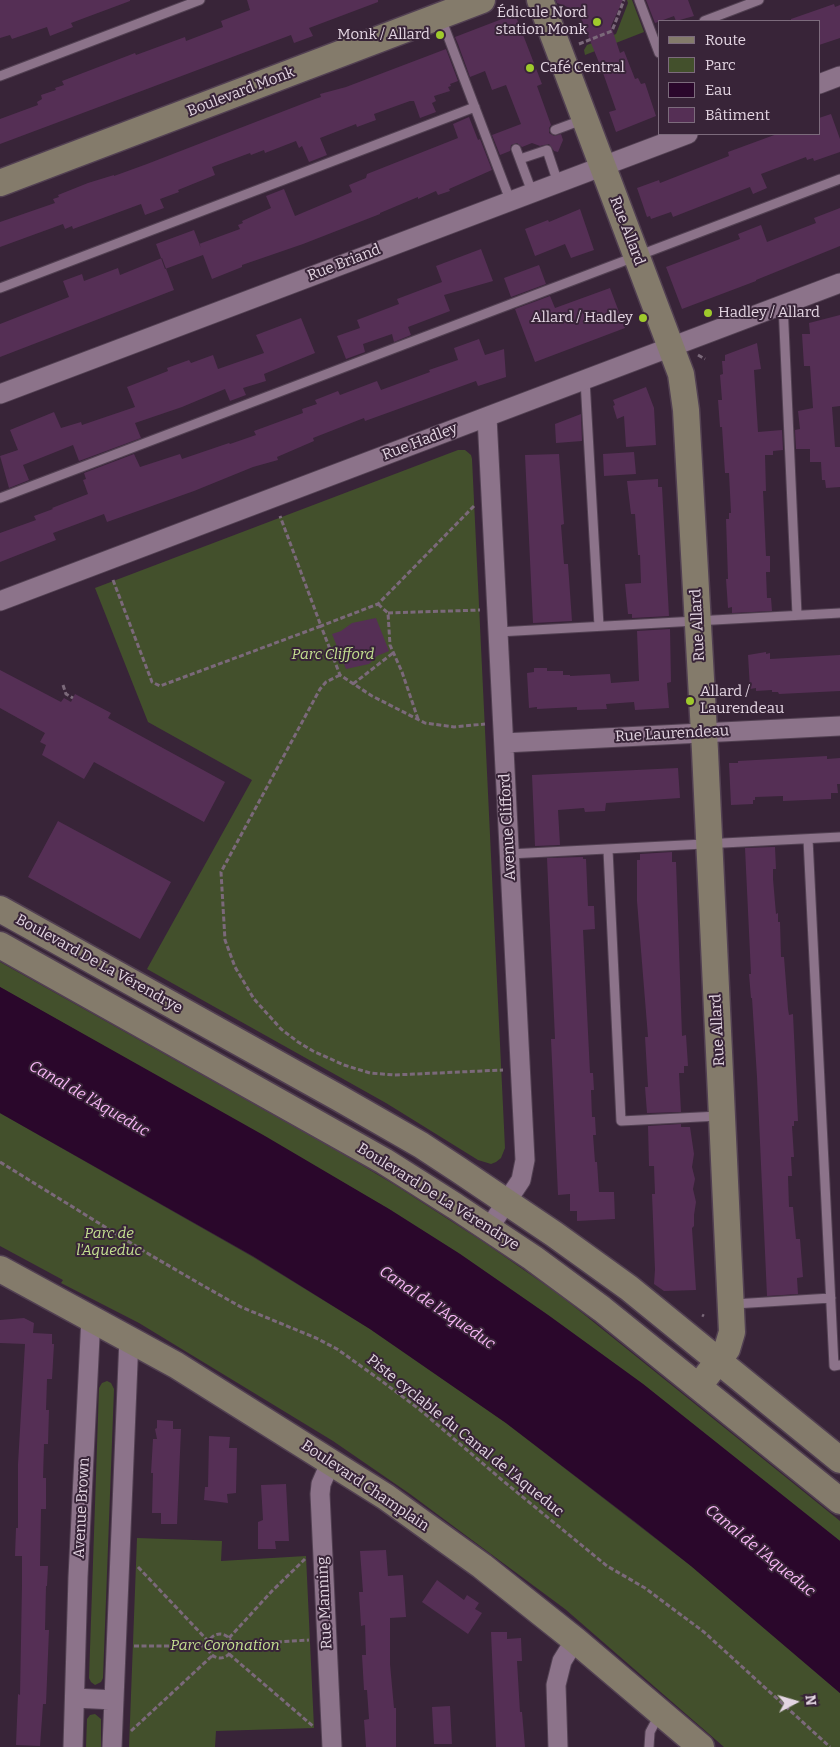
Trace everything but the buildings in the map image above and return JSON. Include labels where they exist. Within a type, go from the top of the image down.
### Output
[{"type":"main road","name":"Boulevard Monk","points":[[0,184],[482,0]]},
{"type":"main road","name":"Rue Allard","points":[[540,0],[681,374],[686,410],[704,732],[732,1332],[730,1342],[698,1386]]},
{"type":"main road","name":"Boulevard De La Vérendrye","points":[[0,909],[382,1122],[507,1201],[613,1276],[840,1460]]},
{"type":"main road","name":"Boulevard De La Vérendrye","points":[[0,945],[384,1161],[489,1228],[602,1308],[840,1501]]},
{"type":"main road","name":"Boulevard Champlain","points":[[0,1269],[176,1365],[386,1497],[482,1566],[575,1640],[701,1747]]},
{"type":"street","points":[[820,84],[840,76]]},
{"type":"street","name":"Rue Briand","points":[[0,394],[685,135]]},
{"type":"street","name":"Rue Hadley","points":[[0,601],[840,283]]},
{"type":"street","name":"Avenue Clifford","points":[[487,417],[525,1160],[521,1180],[489,1228]]},
{"type":"street","name":"Rue Laurendeau","points":[[504,744],[840,726]]},
{"type":"street","name":"Avenue Brown","points":[[73,1747],[79,1567],[91,1317]]},
{"type":"street","points":[[112,1747],[129,1338]]},
{"type":"street","name":"Rue Manning","points":[[331,1461],[321,1484],[320,1494],[332,1747]]},
{"type":"street","points":[[558,1747],[556,1684],[562,1661],[575,1640]]},
{"type":"street","points":[[75,1698],[114,1700]]},
{"type":"lane","points":[[0,76],[200,0]]},
{"type":"lane","points":[[639,0],[656,40]]},
{"type":"lane","points":[[707,20],[760,0]]},
{"type":"lane","points":[[440,16],[510,200]]},
{"type":"lane","points":[[0,288],[475,107]]},
{"type":"lane","points":[[555,130],[585,118]]},
{"type":"lane","points":[[516,149],[532,192]]},
{"type":"lane","points":[[520,159],[547,150],[558,183]]},
{"type":"lane","points":[[0,498],[840,179]]},
{"type":"lane","points":[[783,304],[797,615]]},
{"type":"lane","points":[[585,380],[599,626]]},
{"type":"lane","points":[[498,632],[840,613]]},
{"type":"lane","points":[[509,854],[840,837]]},
{"type":"lane","points":[[808,839],[834,1366],[840,1365]]},
{"type":"lane","points":[[608,850],[622,1121],[722,1116]]},
{"type":"lane","points":[[731,1304],[831,1298]]},
{"type":"lane","points":[[649,1747],[650,1732],[661,1712]]},
{"type":"path","points":[[579,44],[612,31],[624,0]]},
{"type":"path","points":[[575,34],[584,30]]},
{"type":"path","points":[[112,580],[152,682],[160,686],[378,604],[476,504]]},
{"type":"path","points":[[280,516],[340,675],[393,708],[425,723],[454,727],[485,724]]},
{"type":"path","points":[[378,604],[388,613],[480,610]]},
{"type":"path","points":[[388,613],[390,645],[402,672],[418,720]]},
{"type":"path","points":[[353,684],[393,653]]},
{"type":"path","points":[[340,675],[326,682],[320,689],[222,872],[224,940],[235,967],[254,999],[270,1019],[298,1042],[325,1058],[338,1063],[370,1073],[394,1075],[503,1070]]},
{"type":"path","points":[[63,685],[66,694],[73,698]]},
{"type":"path","name":"Piste cyclable du Canal de l'Aqueduc","points":[[0,1162],[152,1256],[233,1303],[337,1349],[419,1409],[607,1566],[644,1588],[704,1632],[830,1747]]},
{"type":"path","points":[[229,1638],[308,1557]]},
{"type":"path","points":[[134,1563],[209,1644],[213,1655],[220,1658],[230,1654]]},
{"type":"path","points":[[209,1644],[212,1637],[219,1634],[229,1638],[232,1645],[230,1654]]},
{"type":"path","points":[[232,1645],[312,1640]]},
{"type":"path","points":[[131,1646],[209,1644]]},
{"type":"path","points":[[230,1654],[316,1728]]},
{"type":"path","points":[[128,1734],[213,1655]]},
{"type":"green space","points":[[627,0],[632,0],[644,32],[585,55],[584,50],[587,45],[616,34],[628,3]]},
{"type":"green space","name":"Parc Clifford","points":[[458,450],[465,450],[471,455],[472,459],[505,1148],[501,1158],[491,1164],[478,1160],[386,1103],[147,969],[252,780],[148,722],[95,588]]},
{"type":"green space","points":[[0,962],[341,1153],[485,1243],[557,1293],[840,1521],[840,1541],[643,1384],[460,1254],[389,1209],[0,987]]},
{"type":"green space","name":"Parc de l'Aqueduc","points":[[0,1113],[253,1257],[370,1329],[506,1423],[691,1566],[840,1693],[840,1747],[724,1747],[565,1609],[410,1494],[333,1441],[139,1323],[61,1283],[63,1280],[0,1246]]},
{"type":"green space","points":[[107,1381],[111,1383],[114,1389],[103,1678],[101,1682],[95,1685],[89,1678],[99,1388],[102,1383]]},
{"type":"green space","name":"Parc Coronation","points":[[137,1538],[222,1541],[221,1561],[306,1556],[314,1728],[216,1731],[215,1747],[129,1747]]},
{"type":"green space","points":[[95,1714],[101,1719],[101,1747],[86,1747],[87,1719],[90,1715]]},
{"type":"water","name":"Canal de l'Aqueduc","points":[[0,987],[265,1136],[389,1209],[460,1254],[643,1384],[840,1541],[840,1693],[691,1566],[638,1524],[506,1423],[370,1329],[253,1256],[0,1113]]},
{"type":"place","name":"Édicule Nord station Monk","points":[[597,22]]},
{"type":"place","name":"Monk / Allard","points":[[440,35]]},
{"type":"place","name":"Café Central","points":[[530,68]]},
{"type":"place","name":"Hadley / Allard","points":[[708,313]]},
{"type":"place","name":"Allard / Hadley","points":[[643,318]]},
{"type":"place","name":"Allard / Laurendeau","points":[[690,701]]}]
